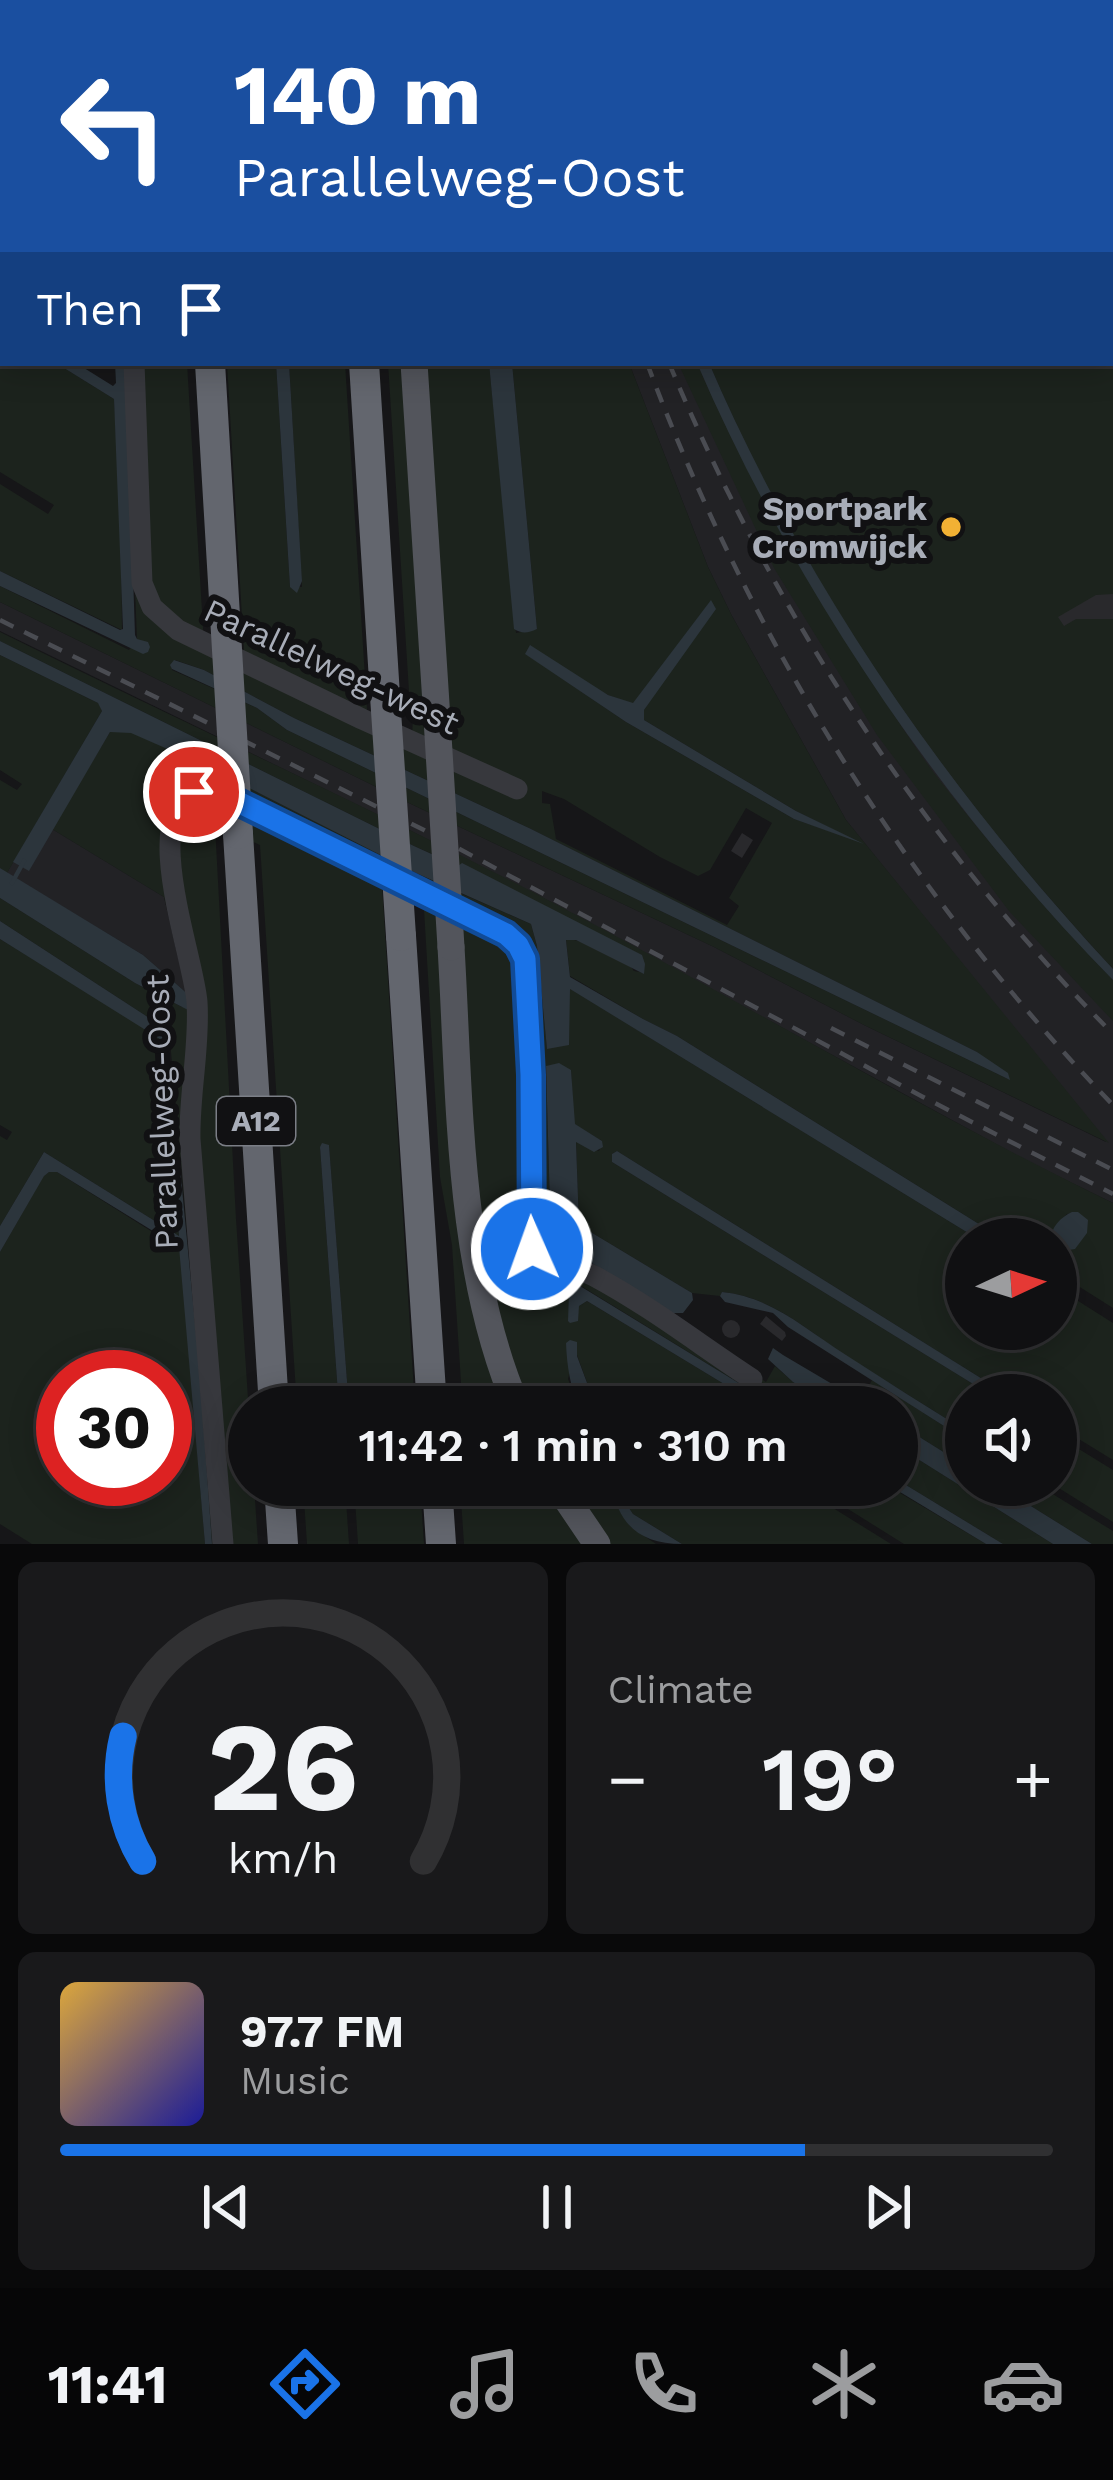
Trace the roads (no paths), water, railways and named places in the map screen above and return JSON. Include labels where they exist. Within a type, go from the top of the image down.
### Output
[{"type":"highway","name":"A12","points":[[210,366],[273,1386]]},
{"type":"highway","points":[[364,366],[431,1386]]},
{"type":"highway","points":[[280,1506],[283,1544]]},
{"type":"highway","points":[[438,1506],[441,1544]]},
{"type":"main road","points":[[414,366],[473,1251],[490,1331],[510,1386]]},
{"type":"main road","points":[[571,1506],[597,1544]]},
{"type":"street","name":"Parallelweg-west","points":[[134,366],[142,583],[152,607],[178,630],[220,652],[517,789]]},
{"type":"street","name":"Parallelweg-Oost","points":[[223,1544],[190,1139],[197,1004],[175,903],[170,839],[174,815],[190,794],[210,788],[506,934],[518,945],[525,959],[531,1075],[532,1249],[538,1260],[592,1275],[752,1379]]},
{"type":"waterway","points":[[12,883],[24,861]]},
{"type":"railway","points":[[648,366],[734,566],[842,758],[968,938],[1113,1105]]},
{"type":"railway","points":[[670,366],[756,546],[859,720],[978,883],[1113,1034]]},
{"type":"railway","points":[[0,620],[424,830],[1113,1194]]},
{"type":"railway","points":[[831,1028],[1113,1170]]},
{"type":"place","name":"Sportpark Cromwijck","points":[[951,527]]}]
